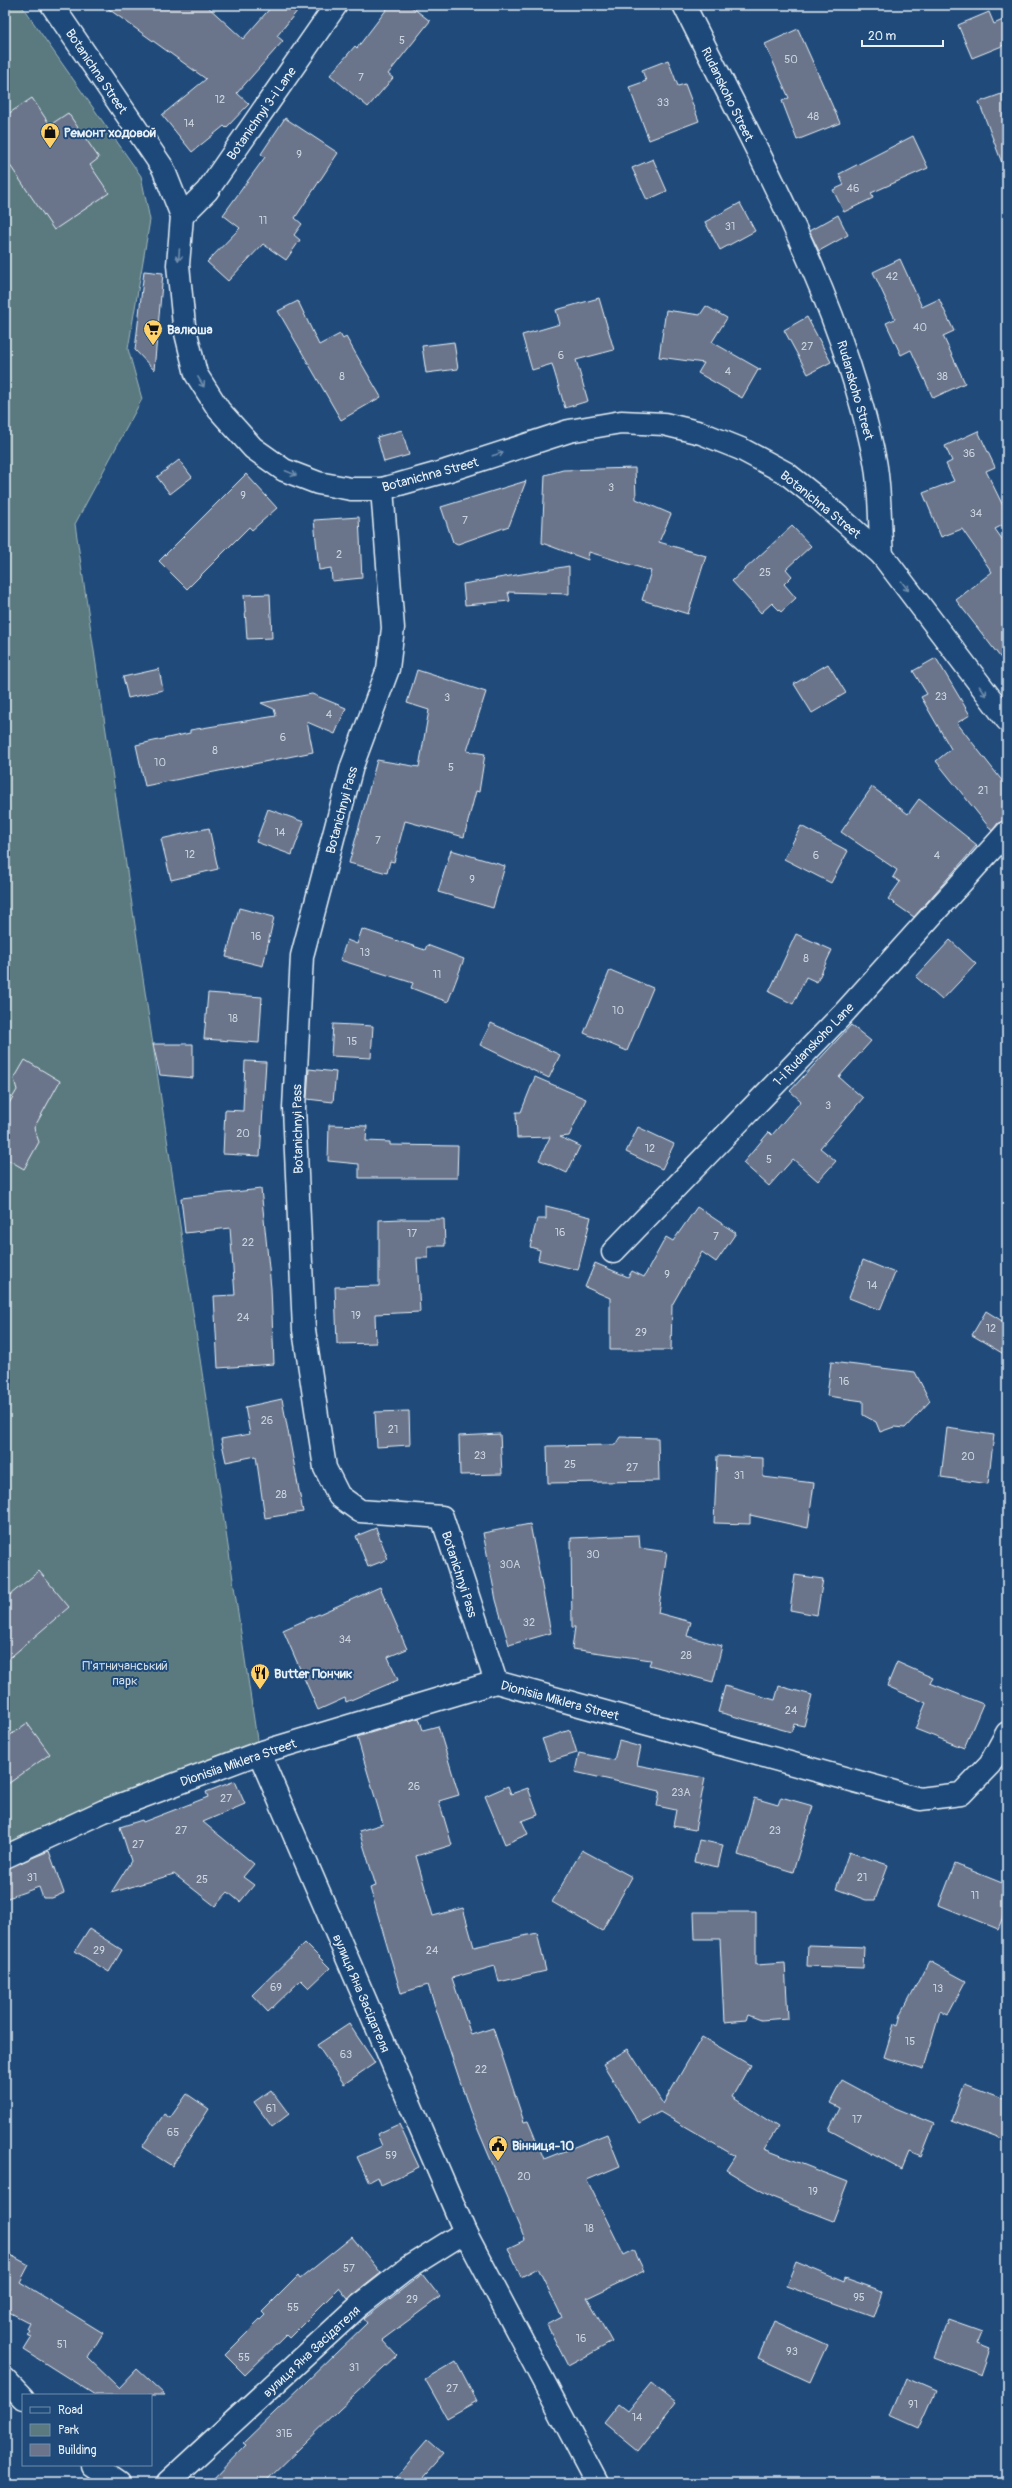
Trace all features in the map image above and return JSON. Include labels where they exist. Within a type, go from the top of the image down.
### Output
[{"type":"street","name":"Botanichna Street","points":[[52,5],[162,168],[182,216],[178,264],[184,326],[196,374],[219,410],[254,448],[284,470],[325,485],[352,489],[382,489],[446,471],[569,431],[620,422],[664,424],[701,433],[741,449],[786,473],[820,500],[882,555]]},
{"type":"street","name":"Botanichnyi 3-i Lane","points":[[182,216],[207,191],[336,5]]},
{"type":"street","name":"Rudanskoho Street","points":[[684,5],[814,267],[850,362],[874,457],[882,555]]},
{"type":"street","name":"Botanichnyi Pass","points":[[382,489],[393,628],[388,668],[352,766],[302,956],[294,1108],[304,1330],[326,1468],[339,1496],[360,1511],[442,1517],[496,1682]]},
{"type":"street","points":[[882,555],[1007,720]]},
{"type":"street","name":"1-i Rudanskoho Lane","points":[[613,1252],[842,1015],[1007,832]]},
{"type":"street","name":"Dionisiia Miklera Street","points":[[5,1857],[104,1811],[259,1753],[496,1682],[920,1799],[961,1794],[990,1764],[1007,1733]]},
{"type":"street","name":"вулиця Яна Засідателя","points":[[259,1753],[465,2232],[597,2483]]},
{"type":"street","name":"вулиця Яна Засідателя","points":[[167,2483],[359,2306],[409,2266],[465,2232]]},
{"type":"street","points":[[5,2379],[22,2397]]},
{"type":"street","points":[[94,2466],[119,2483]]},
{"type":"green space","name":"П'ятничанський парк","points":[[5,5],[21,5],[141,176],[150,220],[128,349],[142,399],[75,524],[259,1753],[5,1857]]},
{"type":"building","points":[[103,5],[206,5],[243,39],[273,5],[302,5],[277,36],[283,41],[237,93],[249,104],[226,128],[224,126],[192,152],[162,115],[206,79]]},
{"type":"building","points":[[390,5],[409,5],[430,21],[388,74],[393,78],[368,107],[330,75],[355,46],[357,48]]},
{"type":"building","points":[[989,12],[994,24],[1007,18],[1007,44],[972,58],[958,25]]},
{"type":"building","points":[[798,29],[840,123],[797,140],[782,101],[789,98],[765,44]]},
{"type":"building","points":[[668,60],[678,86],[685,84],[699,121],[649,140],[629,87],[646,81],[642,70]]},
{"type":"building","points":[[1007,92],[1007,171],[1005,171],[979,102]]},
{"type":"building","points":[[32,98],[50,125],[68,113],[99,158],[90,165],[109,193],[54,230],[5,158],[5,116]]},
{"type":"building","points":[[285,118],[338,153],[295,218],[302,224],[294,235],[300,240],[286,260],[263,244],[228,281],[207,262],[240,228],[223,215],[265,157],[261,154]]},
{"type":"building","points":[[913,136],[928,168],[871,193],[873,198],[844,212],[833,190],[844,185],[839,174]]},
{"type":"building","points":[[653,159],[667,191],[647,200],[632,168]]},
{"type":"building","points":[[740,203],[755,231],[720,250],[705,222]]},
{"type":"building","points":[[838,215],[848,235],[819,251],[809,231]]},
{"type":"building","points":[[900,259],[922,307],[939,299],[954,331],[943,336],[965,383],[933,398],[911,350],[901,355],[886,323],[895,319],[873,272]]},
{"type":"building","points":[[144,271],[163,273],[154,370],[135,350]]},
{"type":"building","points":[[599,298],[614,350],[576,360],[588,401],[565,408],[552,364],[532,370],[522,335],[560,324],[556,310]]},
{"type":"building","points":[[298,301],[319,345],[340,334],[343,339],[346,337],[381,397],[341,420],[278,311]]},
{"type":"building","points":[[706,306],[727,318],[712,342],[761,370],[758,370],[742,398],[698,373],[704,363],[659,357],[666,310],[700,315]]},
{"type":"building","points":[[807,317],[831,362],[808,374],[784,330]]},
{"type":"building","points":[[454,342],[458,369],[426,373],[422,346]]},
{"type":"building","points":[[402,430],[409,455],[384,462],[377,437]]},
{"type":"building","points":[[978,431],[995,467],[986,471],[1007,514],[1007,523],[995,529],[1007,546],[1007,666],[956,600],[992,572],[962,529],[941,537],[923,493],[954,481],[946,464],[952,461],[945,446]]},
{"type":"building","points":[[179,460],[192,477],[170,494],[157,477]]},
{"type":"building","points":[[635,468],[636,499],[671,514],[659,542],[706,556],[688,614],[642,600],[651,571],[589,552],[588,560],[542,543],[545,475],[563,470]]},
{"type":"building","points":[[246,474],[277,508],[252,530],[249,527],[187,589],[159,561]]},
{"type":"building","points":[[526,481],[509,526],[458,544],[453,542],[441,507]]},
{"type":"building","points":[[359,517],[362,578],[332,581],[331,568],[319,570],[314,520]]},
{"type":"building","points":[[792,526],[811,546],[786,569],[792,576],[784,584],[796,598],[781,612],[772,603],[761,613],[732,581]]},
{"type":"building","points":[[569,566],[569,594],[508,592],[510,601],[465,605],[463,584]]},
{"type":"building","points":[[270,594],[272,638],[247,639],[244,595]]},
{"type":"building","points":[[936,658],[970,715],[957,723],[1007,787],[1007,820],[998,823],[992,831],[936,761],[951,749],[921,697],[927,694],[913,671]]},
{"type":"building","points":[[828,664],[846,693],[812,713],[794,684]]},
{"type":"building","points":[[159,669],[163,690],[128,698],[123,677]]},
{"type":"building","points":[[417,670],[486,692],[467,751],[485,754],[479,792],[476,791],[464,837],[405,821],[394,862],[390,861],[387,873],[349,863],[377,760],[419,767],[429,710],[407,703]]},
{"type":"building","points":[[312,694],[346,708],[335,734],[307,722],[313,752],[145,786],[136,745],[190,733],[190,730],[276,716],[274,709],[261,703]]},
{"type":"building","points":[[872,787],[908,814],[919,799],[977,845],[914,917],[888,899],[900,882],[893,877],[897,870],[841,832]]},
{"type":"building","points":[[268,809],[304,822],[292,855],[256,842]]},
{"type":"building","points":[[801,826],[848,851],[831,883],[784,859]]},
{"type":"building","points":[[209,828],[218,869],[171,880],[161,839]]},
{"type":"building","points":[[451,850],[505,866],[493,908],[438,892]]},
{"type":"building","points":[[239,908],[274,917],[263,966],[226,957]]},
{"type":"building","points":[[362,929],[425,950],[427,945],[464,959],[448,1002],[411,988],[413,983],[340,960],[347,940],[357,944]]},
{"type":"building","points":[[796,934],[832,950],[817,982],[806,977],[793,1004],[769,992]]},
{"type":"building","points":[[950,940],[976,964],[942,1000],[916,977]]},
{"type":"building","points":[[610,970],[653,988],[627,1051],[584,1033]]},
{"type":"building","points":[[208,993],[262,997],[259,1043],[204,1039]]},
{"type":"building","points":[[491,1023],[560,1055],[549,1078],[480,1045]]},
{"type":"building","points":[[333,1024],[373,1026],[371,1058],[331,1056]]},
{"type":"building","points":[[851,1025],[871,1041],[839,1077],[863,1098],[820,1148],[836,1161],[818,1181],[793,1159],[769,1186],[743,1163],[769,1132],[772,1135],[801,1101],[790,1091]]},
{"type":"building","points":[[153,1044],[193,1044],[193,1078],[160,1075]]},
{"type":"building","points":[[25,1060],[60,1081],[34,1128],[39,1142],[24,1169],[5,1158],[5,1110],[17,1090],[14,1079]]},
{"type":"building","points":[[245,1061],[266,1062],[260,1156],[223,1154],[225,1110],[243,1111]]},
{"type":"building","points":[[309,1069],[336,1072],[333,1102],[307,1099]]},
{"type":"building","points":[[535,1077],[586,1099],[569,1136],[560,1137],[580,1146],[567,1173],[539,1160],[550,1137],[517,1138],[516,1112],[521,1112]]},
{"type":"building","points":[[329,1125],[367,1126],[366,1141],[390,1142],[390,1145],[458,1146],[457,1178],[359,1178],[359,1164],[328,1161]]},
{"type":"building","points":[[638,1127],[674,1144],[662,1169],[626,1152]]},
{"type":"building","points":[[261,1189],[271,1288],[274,1364],[218,1368],[214,1296],[235,1295],[230,1228],[185,1233],[181,1198]]},
{"type":"building","points":[[546,1206],[591,1217],[578,1270],[538,1260],[540,1250],[530,1247],[537,1219],[546,1219]]},
{"type":"building","points":[[697,1207],[736,1233],[716,1262],[702,1252],[672,1305],[671,1350],[610,1350],[610,1298],[585,1287],[595,1263],[628,1277],[632,1271],[644,1277],[666,1237],[673,1241]]},
{"type":"building","points":[[444,1219],[445,1246],[428,1246],[428,1258],[417,1258],[420,1312],[375,1314],[376,1343],[337,1344],[335,1287],[379,1286],[379,1220]]},
{"type":"building","points":[[863,1260],[895,1273],[880,1310],[849,1298]]},
{"type":"building","points":[[986,1311],[1007,1324],[1007,1356],[972,1335]]},
{"type":"building","points":[[831,1362],[915,1372],[930,1401],[905,1428],[894,1427],[880,1432],[876,1422],[863,1415],[863,1401],[827,1396]]},
{"type":"building","points":[[282,1399],[303,1512],[265,1518],[256,1456],[226,1462],[221,1439],[250,1434],[245,1407]]},
{"type":"building","points":[[409,1411],[410,1445],[377,1447],[375,1412]]},
{"type":"building","points":[[947,1428],[994,1435],[988,1484],[941,1477]]},
{"type":"building","points":[[500,1434],[502,1474],[460,1475],[459,1436]]},
{"type":"building","points":[[620,1437],[658,1438],[659,1481],[548,1483],[547,1446],[615,1445]]},
{"type":"building","points":[[717,1456],[763,1458],[763,1477],[814,1483],[808,1528],[750,1515],[750,1524],[714,1523]]},
{"type":"building","points":[[530,1524],[551,1633],[509,1645],[496,1600],[483,1533]]},
{"type":"building","points":[[376,1528],[388,1559],[368,1567],[356,1536]]},
{"type":"building","points":[[639,1535],[640,1548],[667,1552],[658,1613],[691,1622],[687,1636],[722,1646],[713,1682],[649,1665],[651,1660],[572,1649],[575,1627],[572,1627],[571,1538]]},
{"type":"building","points":[[39,1571],[69,1607],[5,1662],[5,1599]]},
{"type":"building","points":[[795,1575],[823,1579],[817,1615],[790,1610]]},
{"type":"building","points":[[380,1587],[407,1649],[388,1657],[398,1680],[346,1702],[345,1698],[318,1710],[283,1630]]},
{"type":"building","points":[[897,1662],[933,1678],[930,1683],[983,1704],[964,1748],[915,1729],[926,1703],[887,1686]]},
{"type":"building","points":[[725,1686],[775,1700],[779,1686],[812,1695],[804,1726],[794,1724],[791,1732],[718,1712]]},
{"type":"building","points":[[419,1718],[423,1730],[438,1726],[459,1795],[439,1801],[452,1845],[416,1856],[433,1916],[463,1908],[474,1947],[537,1933],[546,1971],[499,1982],[495,1966],[452,1978],[471,2035],[493,2028],[524,2122],[528,2121],[544,2159],[607,2134],[620,2166],[587,2180],[624,2255],[634,2250],[644,2271],[587,2298],[612,2342],[568,2366],[547,2325],[562,2317],[538,2268],[521,2277],[508,2248],[525,2240],[470,2111],[428,1985],[401,1993],[370,1888],[376,1886],[359,1831],[383,1824],[357,1737]]},
{"type":"building","points":[[27,1723],[50,1754],[5,1786],[5,1739]]},
{"type":"building","points":[[570,1730],[577,1753],[550,1761],[542,1739]]},
{"type":"building","points":[[619,1741],[641,1747],[637,1765],[705,1778],[695,1830],[673,1826],[676,1810],[657,1806],[660,1791],[575,1772],[579,1753],[614,1760]]},
{"type":"building","points":[[235,1781],[245,1804],[203,1822],[254,1864],[243,1877],[254,1885],[240,1902],[228,1892],[215,1906],[174,1874],[111,1893],[131,1861],[120,1827],[142,1820],[143,1822],[208,1797],[206,1792]]},
{"type":"building","points":[[508,1786],[511,1794],[528,1788],[538,1815],[522,1821],[528,1834],[505,1844],[485,1796]]},
{"type":"building","points":[[781,1797],[813,1806],[793,1872],[738,1855],[754,1798],[778,1805]]},
{"type":"building","points":[[699,1840],[723,1845],[718,1867],[694,1862]]},
{"type":"building","points":[[582,1850],[632,1877],[602,1931],[552,1902]]},
{"type":"building","points":[[49,1851],[64,1893],[52,1898],[43,1898],[39,1887],[5,1899],[5,1869]]},
{"type":"building","points":[[849,1852],[888,1865],[875,1900],[866,1900],[836,1889]]},
{"type":"building","points":[[955,1864],[1007,1885],[1007,1907],[998,1929],[939,1905]]},
{"type":"building","points":[[694,1912],[756,1912],[756,1965],[785,1963],[788,2018],[761,2020],[748,2015],[746,2020],[724,2022],[720,1939],[695,1939]]},
{"type":"building","points":[[89,1929],[122,1950],[109,1972],[75,1951]]},
{"type":"building","points":[[305,1943],[330,1968],[309,1988],[301,1980],[268,2012],[252,1995]]},
{"type":"building","points":[[808,1945],[864,1947],[863,1968],[807,1966]]},
{"type":"building","points":[[929,1961],[966,1981],[948,2015],[940,2011],[923,2069],[884,2057],[894,2024],[898,2026],[901,2014]]},
{"type":"building","points":[[349,2024],[375,2063],[344,2084],[317,2045]]},
{"type":"building","points":[[702,2037],[750,2065],[732,2097],[778,2127],[764,2149],[848,2182],[833,2221],[772,2197],[726,2170],[735,2156],[660,2112],[639,2123],[603,2064],[628,2049],[663,2104]]},
{"type":"building","points":[[842,2080],[892,2107],[934,2124],[921,2157],[909,2152],[902,2169],[829,2130],[840,2108],[830,2103]]},
{"type":"building","points":[[965,2084],[1007,2100],[1007,2141],[952,2120]]},
{"type":"building","points":[[271,2090],[289,2114],[272,2127],[254,2102]]},
{"type":"building","points":[[187,2094],[209,2109],[172,2166],[142,2147],[164,2114],[170,2118]]},
{"type":"building","points":[[399,2124],[419,2167],[381,2185],[378,2177],[369,2182],[357,2157],[382,2146],[377,2134]]},
{"type":"building","points":[[352,2237],[381,2273],[348,2299],[339,2288],[289,2338],[286,2335],[245,2375],[225,2355],[265,2315],[262,2312],[298,2276],[300,2279]]},
{"type":"building","points":[[5,2252],[29,2265],[20,2282],[103,2333],[88,2358],[119,2388],[137,2369],[165,2395],[93,2394],[24,2350],[32,2337],[27,2335],[30,2331],[27,2329],[30,2323],[5,2310]]},
{"type":"building","points":[[796,2262],[844,2282],[845,2278],[882,2291],[873,2317],[786,2286]]},
{"type":"building","points":[[422,2274],[440,2297],[382,2340],[397,2356],[264,2483],[209,2483],[246,2445],[243,2443],[367,2323],[364,2319]]},
{"type":"building","points":[[948,2320],[982,2332],[977,2344],[990,2349],[981,2375],[934,2357]]},
{"type":"building","points":[[774,2321],[827,2345],[810,2382],[758,2358]]},
{"type":"building","points":[[456,2361],[477,2401],[447,2418],[425,2379]]},
{"type":"building","points":[[906,2378],[936,2391],[919,2429],[890,2416]]},
{"type":"building","points":[[651,2383],[676,2403],[638,2451],[604,2423],[619,2404],[628,2411]]},
{"type":"building","points":[[427,2441],[443,2455],[418,2483],[391,2483]]},
{"type":"place","name":"Ремонт ходовой","points":[[50,149]]},
{"type":"place","name":"Валюша","points":[[153,346]]},
{"type":"place","name":"Butter Пончик","points":[[260,1690]]},
{"type":"place","name":"Вінниця-10","points":[[498,2162]]}]
